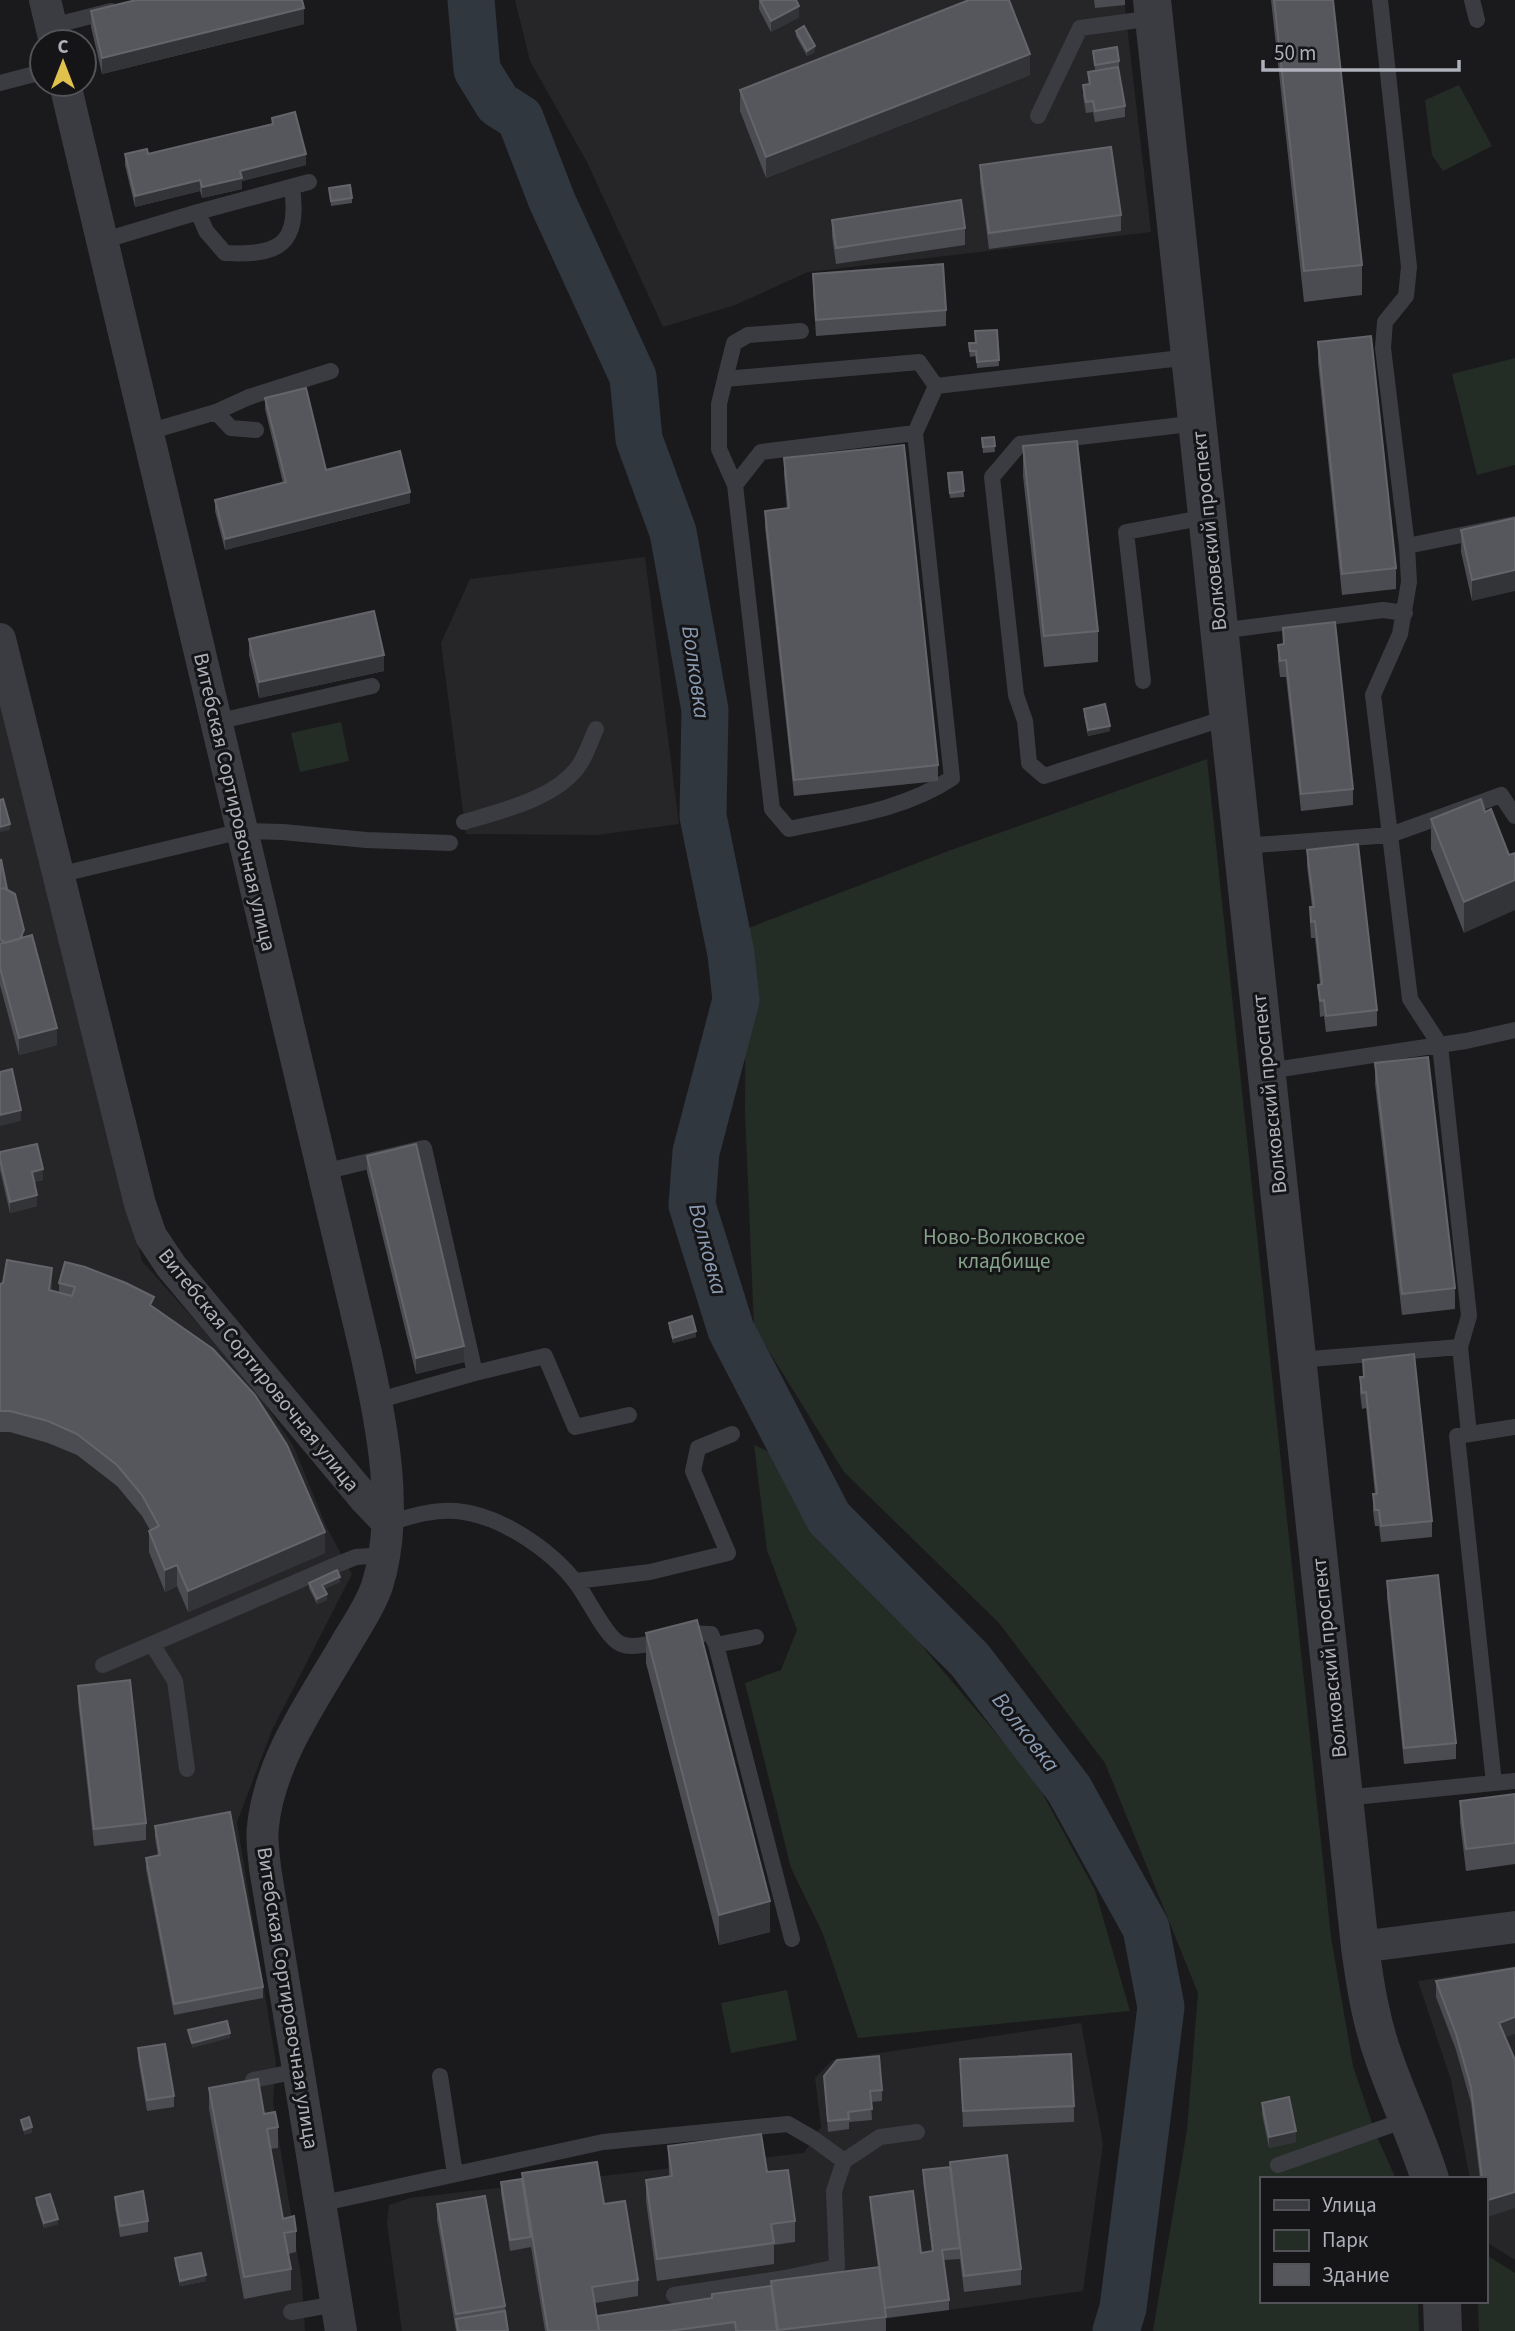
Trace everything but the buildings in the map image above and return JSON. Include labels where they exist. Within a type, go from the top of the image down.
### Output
[{"type":"street","name":"Волковский проспект","points":[[1153,9],[1360,1947],[1373,2021],[1383,2057],[1429,2177]]},
{"type":"street","name":"Витебская Сортировочная улица","points":[[68,98],[376,1401],[385,1469],[388,1523],[376,1587],[290,1740],[271,1790],[262,1827],[265,1868],[339,2318]]},
{"type":"street","name":"Витебская Сортировочная улица","points":[[0,639],[140,1203],[151,1236],[171,1266],[388,1523]]},
{"type":"street","points":[[1360,1947],[1515,1927]]},
{"type":"street","points":[[1442,2303],[1443,2331]]},
{"type":"lane","points":[[1380,0],[1409,267],[1406,296],[1385,322],[1383,348],[1409,582],[1400,634],[1373,695],[1410,999],[1440,1045],[1469,1316],[1460,1347],[1469,1434]]},
{"type":"lane","points":[[1472,0],[1477,20]]},
{"type":"lane","points":[[51,23],[128,7]]},
{"type":"lane","points":[[1038,116],[1080,28],[1153,9]]},
{"type":"lane","points":[[0,83],[28,76]]},
{"type":"lane","points":[[102,241],[309,183]]},
{"type":"lane","points":[[198,212],[206,231],[225,253],[251,254],[276,249],[289,234],[295,213],[292,187]]},
{"type":"lane","points":[[801,331],[748,335],[734,343],[719,404],[719,449],[735,485],[772,809],[789,829],[878,810],[932,792],[952,778],[915,433],[936,386]]},
{"type":"lane","points":[[936,386],[1190,357]]},
{"type":"lane","points":[[725,379],[919,362],[936,386]]},
{"type":"lane","points":[[148,432],[216,412],[250,397],[331,371]]},
{"type":"lane","points":[[216,412],[231,428],[256,430]]},
{"type":"lane","points":[[1198,423],[1020,444],[992,477],[1016,695],[1026,721],[1028,763],[1044,776],[1229,717]]},
{"type":"lane","points":[[735,485],[761,452],[915,433]]},
{"type":"lane","points":[[1143,681],[1126,533],[1208,517]]},
{"type":"lane","points":[[1407,547],[1515,524]]},
{"type":"lane","points":[[1220,631],[1383,610],[1405,613]]},
{"type":"lane","points":[[216,722],[372,686]]},
{"type":"lane","points":[[464,822],[518,807],[557,786],[579,765],[596,729]]},
{"type":"lane","points":[[1242,846],[1391,835],[1501,795],[1515,816]]},
{"type":"lane","points":[[58,874],[242,831],[450,843]]},
{"type":"lane","points":[[1267,1071],[1440,1045],[1515,1030]]},
{"type":"lane","points":[[323,1172],[424,1148],[475,1373]]},
{"type":"lane","points":[[1298,1360],[1460,1347]]},
{"type":"lane","points":[[376,1401],[545,1356],[575,1427],[629,1415]]},
{"type":"lane","points":[[1494,1783],[1457,1436],[1515,1427]]},
{"type":"lane","points":[[576,1581],[650,1572],[728,1553],[693,1471],[698,1448],[732,1434]]},
{"type":"lane","points":[[388,1523],[427,1513],[455,1511],[484,1517],[534,1542],[576,1581],[609,1634],[620,1644],[634,1646],[691,1634],[711,1634],[792,1938]]},
{"type":"lane","points":[[103,1665],[356,1557],[384,1555]]},
{"type":"lane","points":[[716,1645],[757,1637]]},
{"type":"lane","points":[[152,1644],[175,1681],[187,1769]]},
{"type":"lane","points":[[1344,1798],[1515,1781]]},
{"type":"lane","points":[[253,2080],[298,2071]]},
{"type":"lane","points":[[440,2076],[455,2174]]},
{"type":"lane","points":[[1278,2165],[1408,2119]]},
{"type":"lane","points":[[320,2204],[603,2142],[788,2124],[844,2161]]},
{"type":"lane","points":[[674,2295],[837,2267],[834,2191],[844,2161],[880,2137],[917,2132]]},
{"type":"lane","points":[[291,2312],[339,2318]]},
{"type":"shaded area","points":[[515,0],[1124,0],[1151,232],[808,272],[735,305],[663,327],[587,162],[530,61]]},
{"type":"shaded area","points":[[645,557],[679,824],[597,835],[466,834],[441,643],[470,579]]},
{"type":"shaded area","points":[[0,669],[142,1261],[253,1386],[293,1445],[327,1528],[352,1574],[272,1730],[237,1822],[276,2063],[273,2103],[302,2282],[305,2331],[0,2331]]},
{"type":"shaded area","points":[[1515,1966],[1515,2260],[1487,2242],[1487,2177],[1470,2177],[1451,2080],[1418,1981]]},
{"type":"shaded area","points":[[1081,2023],[1103,2144],[1083,2291],[885,2319],[886,2331],[402,2331],[387,2224],[389,2205],[410,2198],[804,2153],[821,2127],[815,2078],[833,2060]]},
{"type":"green space","points":[[1459,85],[1492,146],[1443,171],[1432,155],[1425,100]]},
{"type":"green space","points":[[1515,358],[1515,465],[1477,475],[1452,374]]},
{"type":"green space","points":[[341,722],[349,761],[300,772],[291,733]]},
{"type":"green space","name":"Ново-Волковское кладбище","points":[[1207,759],[1331,1937],[1353,2066],[1375,2132],[1395,2177],[1260,2177],[1260,2303],[1418,2303],[1419,2331],[1153,2331],[1187,2130],[1198,1993],[1105,1763],[999,1623],[844,1472],[754,1327],[745,1111],[746,929],[951,850]]},
{"type":"green space","points":[[754,1445],[806,1469],[858,1552],[927,1652],[1034,1778],[1095,1890],[1130,2011],[858,2038],[823,1934],[791,1868],[745,1683],[781,1670],[797,1630],[767,1550]]},
{"type":"green space","points":[[787,1990],[797,2040],[731,2053],[721,2003]]},
{"type":"green space","points":[[1487,2255],[1515,2273],[1515,2331],[1479,2331],[1478,2303],[1487,2303]]},
{"type":"waterway","name":"Волковка","points":[[471,0],[477,70],[498,104],[520,118],[552,201],[633,377],[639,439],[673,532],[705,710],[703,816],[731,954],[736,1000],[696,1152],[692,1205],[731,1330],[829,1518],[970,1660],[1069,1789],[1146,1928],[1161,2007],[1123,2308],[1116,2331]]}]
